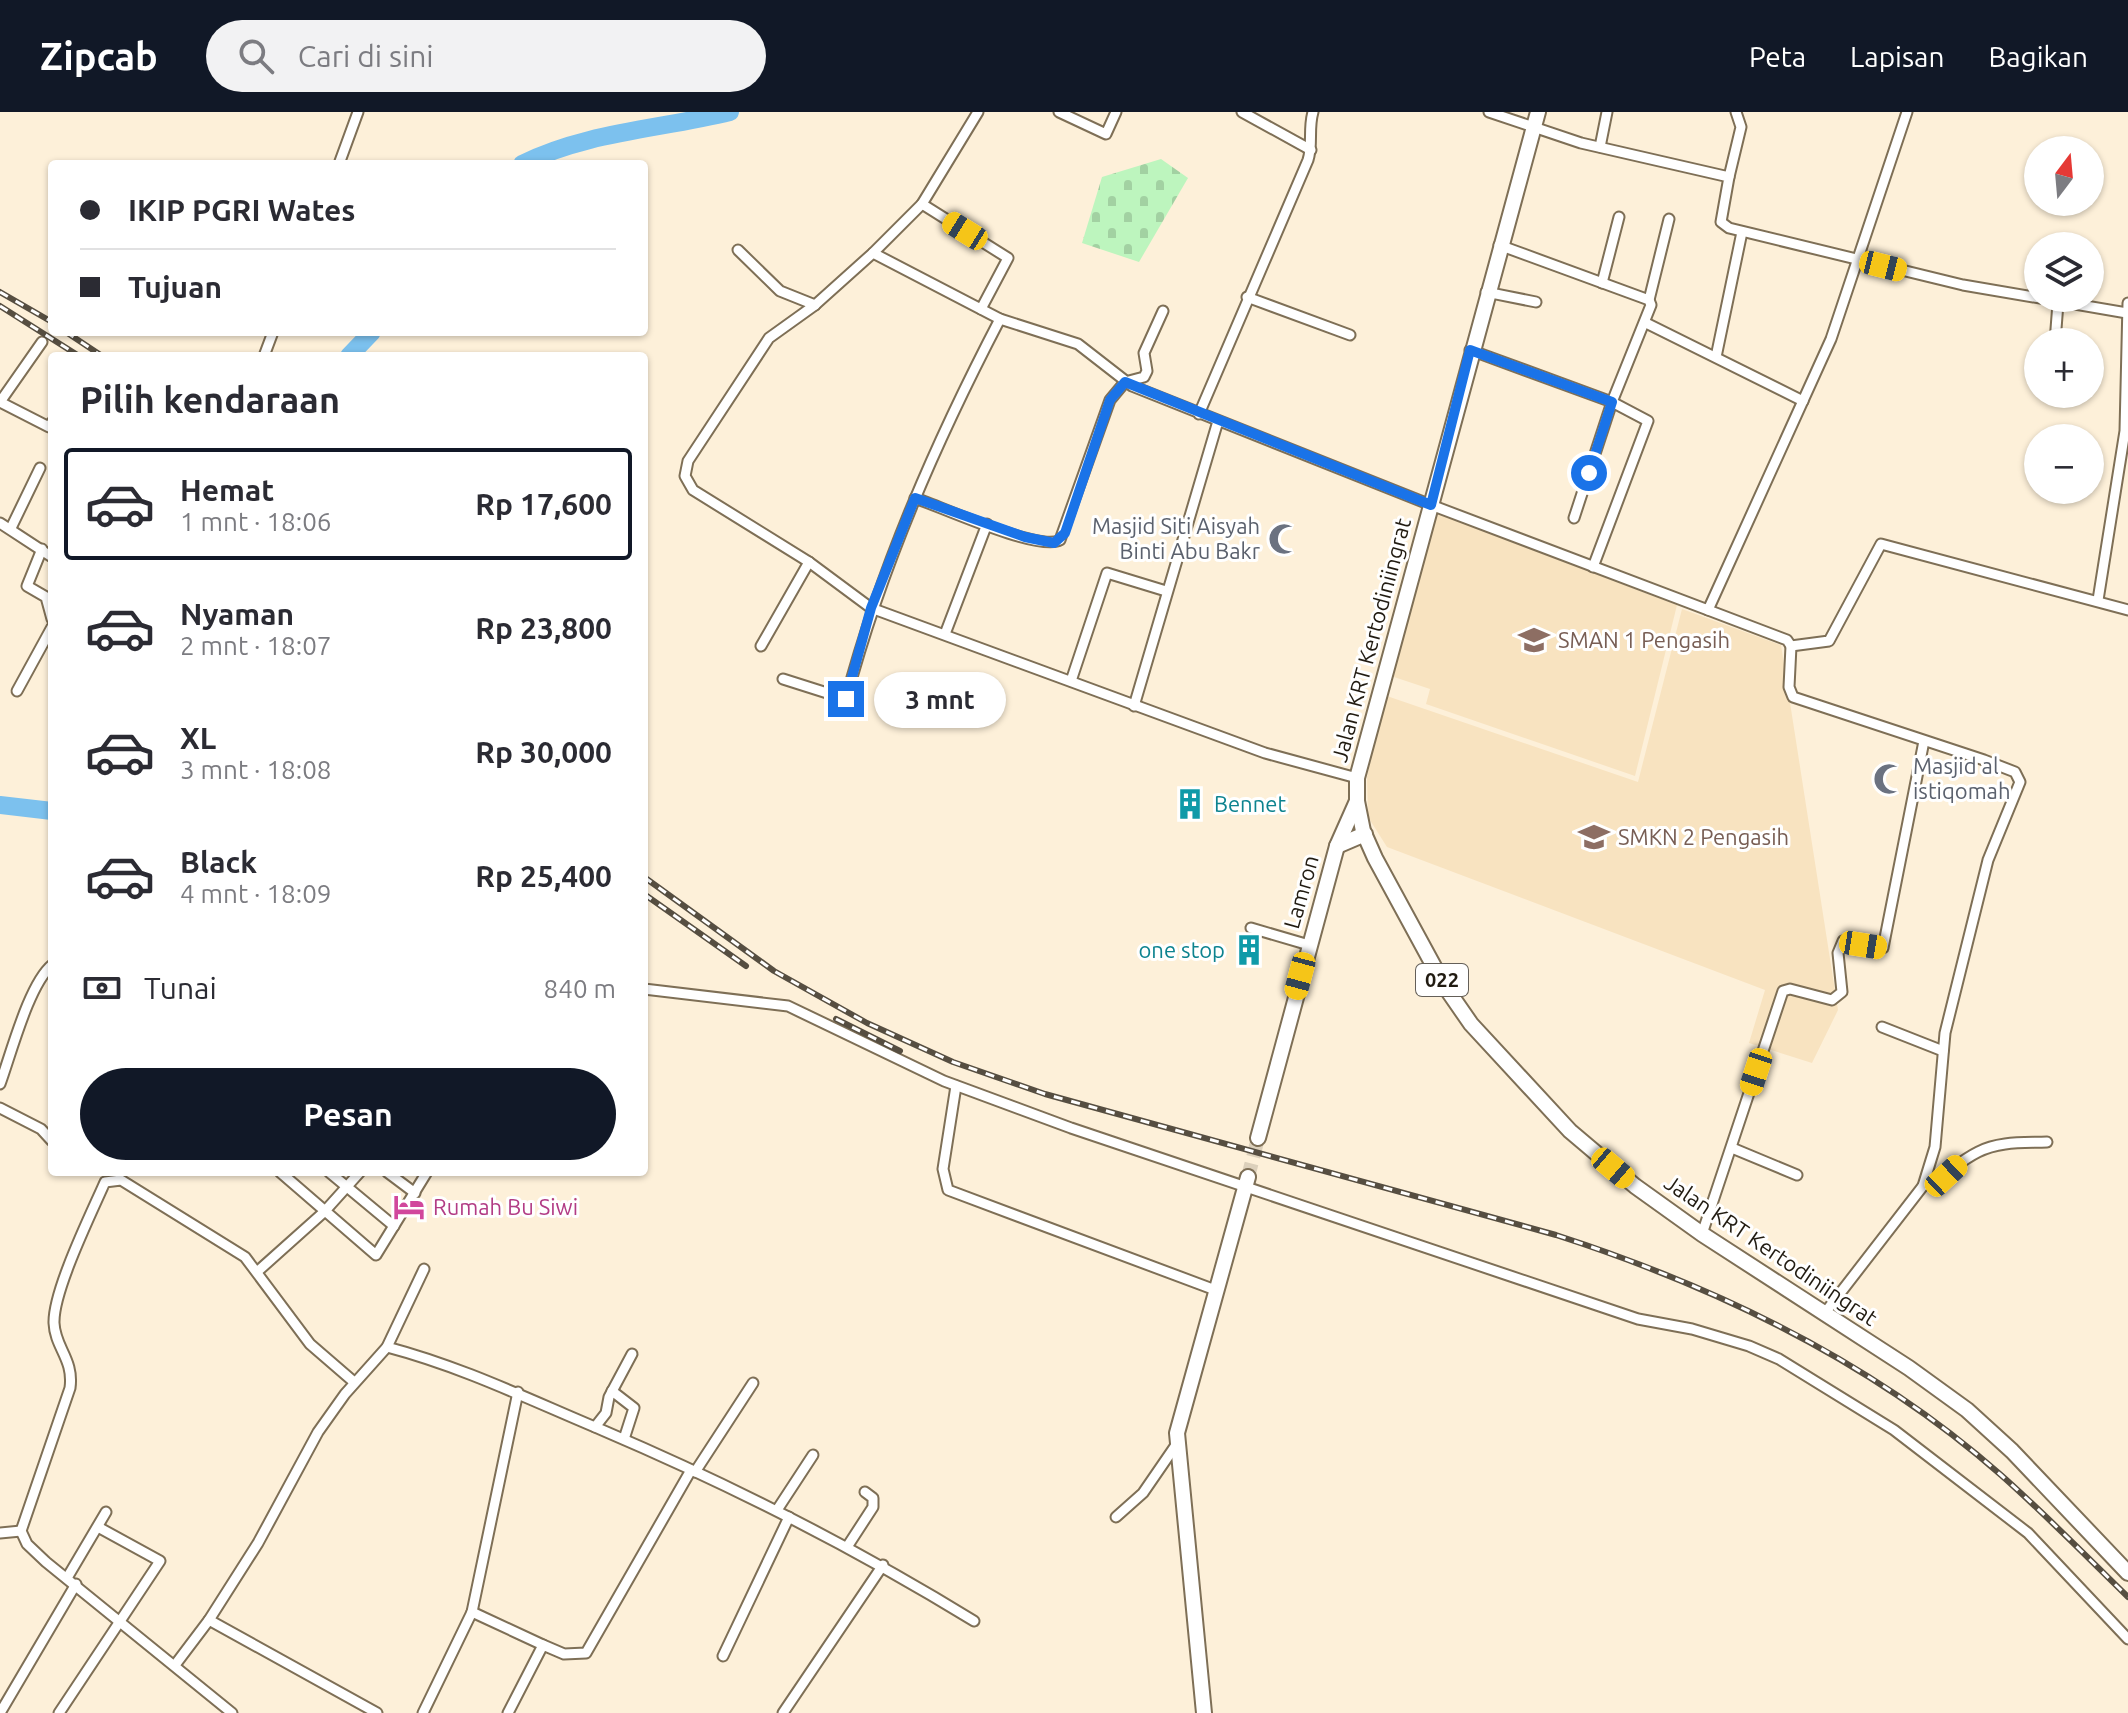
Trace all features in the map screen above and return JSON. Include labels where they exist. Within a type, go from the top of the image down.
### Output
[{"type":"main road","name":"Jalan KRT Kertodiniingrat","points":[[1536,119],[1470,350],[1357,778],[1357,801],[1365,834],[1444,985],[1471,1024],[1570,1131],[1635,1186],[1702,1234],[1909,1368],[1967,1410],[2012,1451],[2128,1573]]},
{"type":"main road","name":"Lamron","points":[[1258,1138],[1337,846],[1357,801]]},
{"type":"main road","points":[[1337,846],[1365,834]]},
{"type":"main road","points":[[1204,1713],[1176,1445],[1190,1381],[1247,1183]]},
{"type":"street","points":[[340,160],[358,112]]},
{"type":"street","points":[[978,112],[922,204],[815,305],[769,338],[688,461],[685,476],[693,490],[809,562],[871,608],[1265,753],[1357,778]]},
{"type":"street","points":[[1059,112],[1106,134],[1116,112]]},
{"type":"street","points":[[1242,112],[1311,150]]},
{"type":"street","points":[[1199,414],[1311,150],[1308,129],[1313,112]]},
{"type":"street","points":[[1489,112],[1536,119],[1600,147],[1729,177]]},
{"type":"street","points":[[1600,147],[1607,112]]},
{"type":"street","points":[[1736,112],[1741,127],[1721,222],[1742,232],[2024,296]]},
{"type":"street","points":[[1708,610],[1831,339],[1907,112]]},
{"type":"street","points":[[922,204],[1008,258],[981,309]]},
{"type":"street","points":[[1602,283],[1619,217]]},
{"type":"street","points":[[1574,518],[1612,402],[1646,323],[1669,219]]},
{"type":"street","points":[[1716,357],[1742,232]]},
{"type":"street","points":[[1499,245],[1649,300]]},
{"type":"street","points":[[738,250],[780,291],[815,305]]},
{"type":"street","points":[[873,253],[1000,319],[1078,344],[1125,382],[1199,414],[1787,640],[1791,646],[1789,687],[1793,697],[2013,771],[2020,782],[1984,873],[1943,1051],[1935,1147],[1923,1186],[1824,1314]]},
{"type":"street","points":[[1486,292],[1536,302]]},
{"type":"street","points":[[1247,297],[1350,335]]},
{"type":"street","points":[[2098,600],[2125,431],[2128,303]]},
{"type":"street","points":[[2104,310],[2127,313]]},
{"type":"street","points":[[915,498],[1046,543],[1060,540],[1110,400],[1125,382],[1144,377],[1147,371],[1144,353],[1163,311]]},
{"type":"street","points":[[783,679],[846,699],[871,608],[915,498],[960,397],[1000,319]]},
{"type":"street","points":[[1646,323],[1803,401]]},
{"type":"street","points":[[42,342],[0,402],[48,426]]},
{"type":"street","points":[[1470,350],[1612,402],[1646,418],[1648,425],[1593,567]]},
{"type":"street","points":[[1134,706],[1218,421]]},
{"type":"street","points":[[11,528],[40,468]]},
{"type":"street","points":[[0,523],[48,554]]},
{"type":"street","points":[[945,634],[987,524]]},
{"type":"street","points":[[1791,646],[1829,641],[1881,544],[2128,610]]},
{"type":"street","points":[[42,549],[27,586],[46,597],[48,604]]},
{"type":"street","points":[[761,646],[809,562]]},
{"type":"street","points":[[1071,681],[1107,573],[1166,591]]},
{"type":"street","points":[[17,691],[48,634]]},
{"type":"street","points":[[1702,1234],[1783,991],[1790,989],[1832,1000],[1842,992],[1838,953],[1843,941],[1883,948],[1924,741]]},
{"type":"street","points":[[1251,928],[1309,945]]},
{"type":"street","points":[[0,1084],[34,995],[48,968]]},
{"type":"street","points":[[648,989],[788,1006],[956,1086],[1638,1319],[1717,1335],[1779,1359],[1894,1430],[2028,1533],[2128,1639]]},
{"type":"street","points":[[1882,1027],[1943,1051]]},
{"type":"street","points":[[956,1086],[943,1169],[948,1190],[1218,1291]]},
{"type":"street","points":[[0,1108],[41,1129],[48,1137]]},
{"type":"street","points":[[1923,1186],[1946,1176],[1978,1152],[2001,1144],[2047,1142]]},
{"type":"street","points":[[1732,1148],[1797,1175]]},
{"type":"street","points":[[110,1176],[199,1226],[245,1257],[310,1344],[354,1382]]},
{"type":"street","points":[[284,1176],[376,1255],[425,1176]]},
{"type":"street","points":[[334,1176],[394,1226]]},
{"type":"street","points":[[258,1271],[324,1212],[357,1176]]},
{"type":"street","points":[[392,1176],[415,1193]]},
{"type":"street","points":[[114,1178],[105,1182],[57,1301],[54,1323],[71,1367],[70,1388],[21,1531],[27,1544],[232,1713]]},
{"type":"street","points":[[175,1665],[209,1620],[258,1543],[318,1432],[354,1382],[387,1347],[424,1269]]},
{"type":"street","points":[[387,1347],[446,1363],[518,1392],[777,1510],[883,1565],[974,1621]]},
{"type":"street","points":[[595,1427],[607,1410],[612,1391],[632,1354]]},
{"type":"street","points":[[472,1612],[564,1654],[586,1653],[693,1471],[753,1383]]},
{"type":"street","points":[[612,1391],[634,1408],[624,1439]]},
{"type":"street","points":[[423,1713],[472,1612],[518,1392]]},
{"type":"street","points":[[1116,1517],[1143,1493],[1176,1445]]},
{"type":"street","points":[[777,1510],[813,1455]]},
{"type":"street","points":[[847,1547],[873,1507],[873,1498],[865,1492]]},
{"type":"street","points":[[0,1713],[106,1512]]},
{"type":"street","points":[[723,1656],[789,1517]]},
{"type":"street","points":[[59,1713],[160,1561],[98,1527]]},
{"type":"street","points":[[0,1533],[21,1531]]},
{"type":"street","points":[[783,1713],[883,1565]]},
{"type":"street","points":[[209,1620],[377,1713]]},
{"type":"street","points":[[508,1713],[543,1645]]},
{"type":"shaded area","name":"SMAN 1 Pengasih","points":[[1435,512],[1677,605],[1635,776],[1426,704],[1430,689],[1388,675]]},
{"type":"shaded area","name":"SMKN 2 Pengasih","points":[[1682,609],[1781,645],[1838,1010],[1812,1063],[1749,1043],[1765,990],[1387,847],[1368,817],[1367,777],[1384,695],[1638,782]]},
{"type":"green space","points":[[1161,159],[1188,178],[1139,262],[1082,243],[1102,177]]},
{"type":"waterway","points":[[531,160],[598,138],[730,112]]},
{"type":"waterway","points":[[353,352],[368,336]]},
{"type":"waterway","points":[[0,805],[48,811]]},
{"type":"tunnel","points":[[1248,1177],[1258,1138]]},
{"type":"railway","points":[[0,292],[48,320]]},
{"type":"railway","points":[[0,306],[73,352]]},
{"type":"railway","points":[[72,336],[96,352]]},
{"type":"railway","points":[[648,880],[774,971],[867,1023],[953,1062],[1045,1094],[1556,1235],[1734,1304],[1846,1363],[1952,1434],[2001,1475],[2128,1597]]},
{"type":"railway","points":[[648,897],[746,966]]},
{"type":"railway","points":[[836,1019],[900,1051]]},
{"type":"place","name":"Masjid Siti Aisyah Binti Abu Bakr","points":[[1284,539]]},
{"type":"place","name":"SMAN 1 Pengasih","points":[[1534,640]]},
{"type":"place","name":"Masjid al istiqomah","points":[[1889,779]]},
{"type":"place","name":"Bennet","points":[[1190,804]]},
{"type":"place","name":"SMKN 2 Pengasih","points":[[1594,837]]},
{"type":"place","name":"one stop","points":[[1249,950]]},
{"type":"place","name":"Rumah Bu Siwi","points":[[409,1207]]},
{"type":"route","points":[[846,699],[871,608],[915,498],[1025,537],[1046,543],[1060,540],[1110,400],[1125,382],[1431,505],[1470,350],[1612,402],[1589,473]]}]
